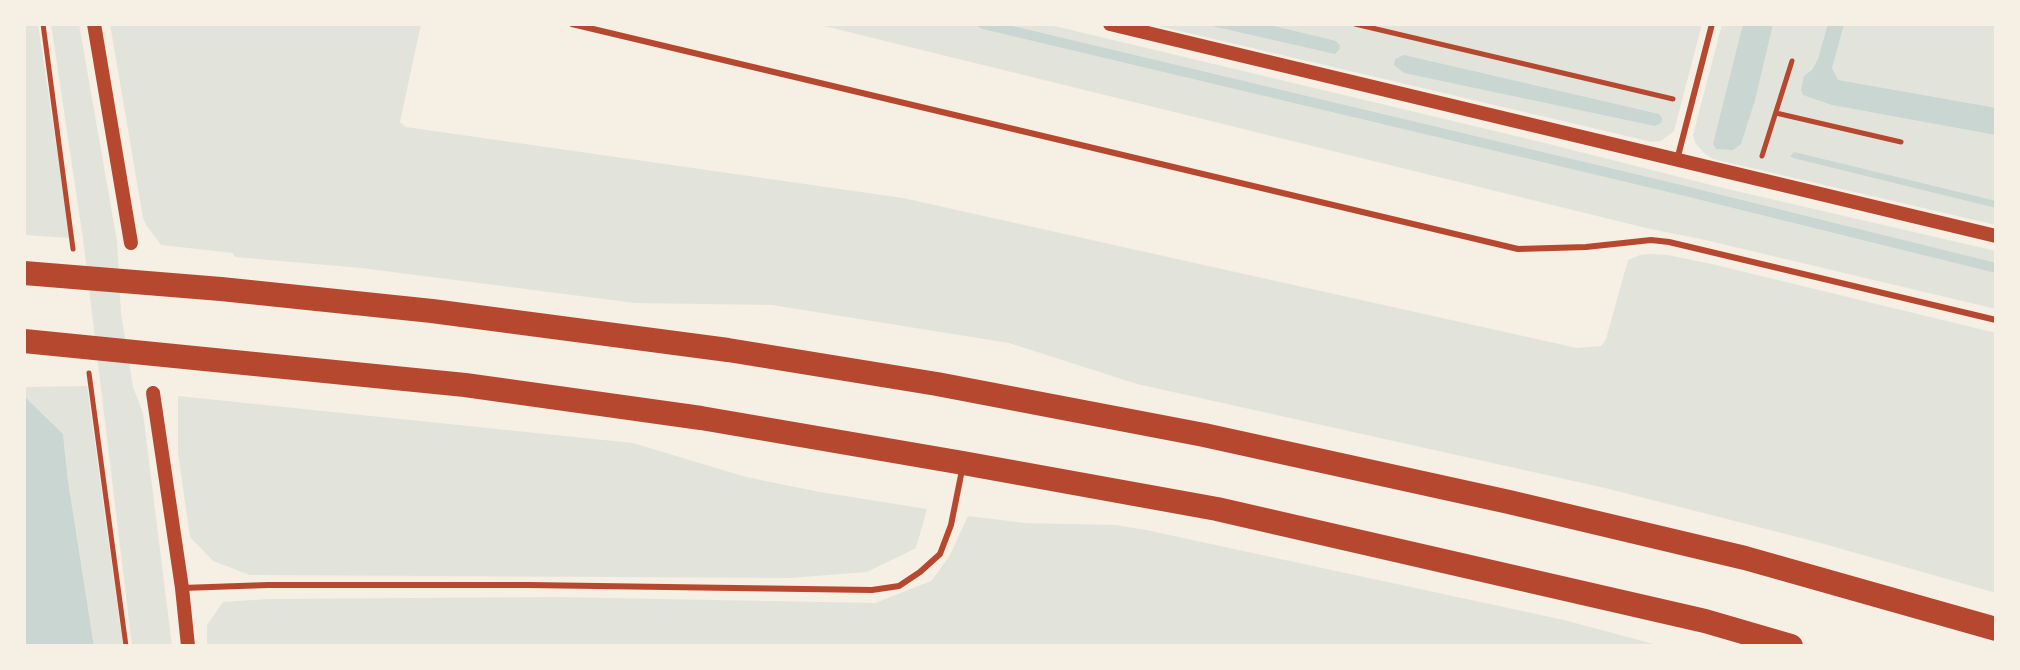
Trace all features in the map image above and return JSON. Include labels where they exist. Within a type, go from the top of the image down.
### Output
[{"type":"highway","points":[[24,273],[432,311],[712,348],[967,389],[1204,435],[1524,505],[1745,558],[1996,629]]},
{"type":"highway","points":[[24,341],[226,359],[512,391],[701,418],[963,463],[1217,509],[1705,621],[1791,646]]},
{"type":"street","points":[[94,24],[131,243]]},
{"type":"street","points":[[1110,24],[1996,236]]},
{"type":"street","points":[[153,393],[188,646]]},
{"type":"lane","points":[[572,24],[1518,249],[1586,247],[1651,240],[1669,242],[1996,320]]},
{"type":"lane","points":[[1677,160],[1712,24]]},
{"type":"lane","points":[[182,588],[498,585],[872,590],[899,586],[940,554],[951,525],[963,463]]},
{"type":"path","points":[[1355,24],[1691,104]]},
{"type":"path","points":[[1756,180],[1792,61]]},
{"type":"path","points":[[1776,113],[1901,142]]},
{"type":"shaded area","points":[[24,24],[38,24],[70,238],[24,235]]},
{"type":"shaded area","points":[[51,24],[79,24],[117,241],[121,313],[133,387],[143,413],[172,646],[132,646],[83,239]]},
{"type":"shaded area","points":[[110,24],[421,24],[400,122],[406,127],[903,198],[1577,348],[1601,346],[1606,339],[1628,260],[1651,254],[1712,264],[1996,333],[1996,593],[1817,542],[1605,488],[1137,384],[1009,343],[772,305],[635,303],[361,268],[235,257],[233,253],[161,245],[143,218]]},
{"type":"shaded area","points":[[816,24],[1046,24],[1996,251],[1996,309],[1646,228]]},
{"type":"shaded area","points":[[1150,24],[1702,24],[1674,131],[1661,141],[1652,142]]},
{"type":"shaded area","points":[[1203,24],[1266,24],[1336,41],[1340,46],[1335,54]]},
{"type":"shaded area","points":[[1722,24],[1996,24],[1996,225],[1713,159],[1704,153],[1695,143],[1693,135]]},
{"type":"shaded area","points":[[1743,24],[1773,24],[1741,144],[1733,150],[1716,149],[1713,144]]},
{"type":"shaded area","points":[[1828,24],[1844,24],[1832,68],[1838,80],[1996,108],[1996,135],[1832,105],[1803,95],[1804,76],[1818,59]]},
{"type":"shaded area","points":[[1404,55],[1659,114],[1661,123],[1655,126],[1404,73],[1394,65],[1395,59]]},
{"type":"shaded area","points":[[1794,152],[1996,201],[1996,208],[1793,158],[1790,156]]},
{"type":"shaded area","points":[[87,386],[123,646],[94,646],[63,434],[24,396],[24,387]]},
{"type":"shaded area","points":[[24,396],[63,434],[94,646],[24,646]]},
{"type":"shaded area","points":[[178,396],[633,443],[746,477],[927,509],[916,548],[867,572],[790,578],[250,575],[213,561],[190,537],[178,453]]},
{"type":"shaded area","points":[[968,516],[1025,523],[1116,525],[1146,530],[1564,620],[1661,646],[207,646],[207,625],[223,602],[269,599],[557,597],[875,603],[931,581],[949,557]]},
{"type":"waterway","points":[[983,24],[1996,268]]}]
